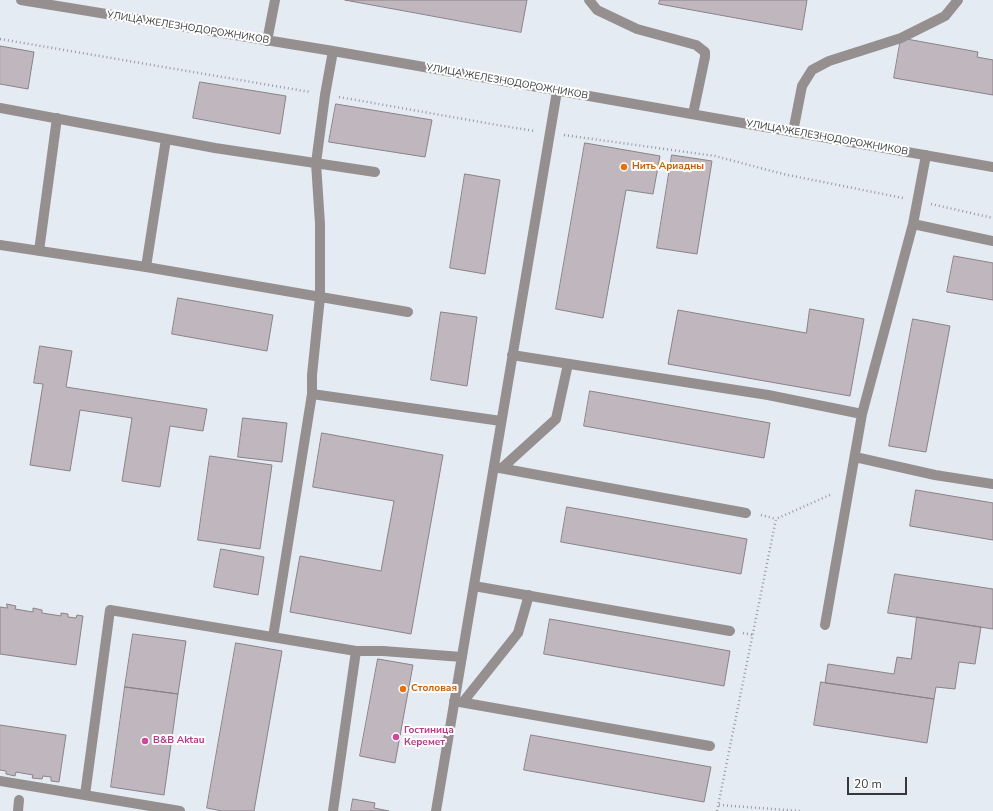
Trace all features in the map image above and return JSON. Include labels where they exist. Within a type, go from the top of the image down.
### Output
[{"type":"street","name":"УЛИЦА ЖЕЛЕЗНОДОРОЖНИКОВ","points":[[21,0],[333,51],[993,167]]},
{"type":"street","points":[[267,41],[274,0]]},
{"type":"street","points":[[589,0],[597,10],[637,29],[696,45],[705,52],[693,114]]},
{"type":"street","points":[[793,132],[802,86],[812,70],[829,61],[901,38],[945,16],[958,0]]},
{"type":"street","points":[[273,637],[312,394],[312,375],[320,297],[320,224],[316,163],[325,95],[333,51]]},
{"type":"street","points":[[436,811],[459,702],[462,657],[474,586],[498,467],[501,421],[557,91]]},
{"type":"street","points":[[0,108],[215,148],[375,172]]},
{"type":"street","points":[[39,251],[57,118]]},
{"type":"street","points":[[146,267],[166,139]]},
{"type":"street","points":[[825,625],[862,414],[913,224],[926,155]]},
{"type":"street","points":[[913,224],[993,241]]},
{"type":"street","points":[[0,245],[146,267],[408,312]]},
{"type":"street","points":[[512,355],[768,396],[862,414]]},
{"type":"street","points":[[498,467],[556,419],[568,364]]},
{"type":"street","points":[[312,394],[501,421]]},
{"type":"street","points":[[855,457],[936,475],[993,484]]},
{"type":"street","points":[[498,467],[746,512]]},
{"type":"street","points":[[474,586],[730,631]]},
{"type":"street","points":[[459,702],[518,633],[529,595]]},
{"type":"street","points":[[85,795],[110,610],[356,651],[383,651],[462,657]]},
{"type":"street","points":[[333,811],[356,651]]},
{"type":"street","points":[[459,702],[710,746]]},
{"type":"street","points":[[0,781],[180,811]]},
{"type":"street","points":[[18,811],[19,800]]},
{"type":"path","points":[[0,39],[503,126],[715,156],[782,174],[993,218]]},
{"type":"path","points":[[717,811],[776,519],[850,487]]},
{"type":"path","points":[[719,805],[800,811]]},
{"type":"building","points":[[345,0],[527,0],[521,32]]},
{"type":"building","points":[[660,0],[807,0],[802,30],[659,4]]},
{"type":"building","points":[[901,38],[978,52],[977,57],[993,60],[993,95],[894,78]]},
{"type":"building","points":[[0,46],[34,52],[28,89],[0,84]]},
{"type":"building","points":[[200,82],[286,96],[280,134],[193,118]]},
{"type":"building","points":[[336,104],[432,120],[425,157],[329,142]]},
{"type":"building","points":[[585,143],[660,156],[653,194],[626,190],[603,318],[556,309]]},
{"type":"building","points":[[672,155],[712,161],[697,254],[657,248]]},
{"type":"building","points":[[465,174],[500,180],[485,274],[450,268]]},
{"type":"building","points":[[954,256],[993,263],[993,300],[947,292]]},
{"type":"building","points":[[178,298],[273,315],[267,351],[172,334]]},
{"type":"building","points":[[810,309],[864,319],[850,396],[668,364],[678,310],[806,333]]},
{"type":"building","points":[[441,312],[477,317],[467,386],[431,380]]},
{"type":"building","points":[[913,319],[950,326],[926,452],[889,446]]},
{"type":"building","points":[[40,346],[72,351],[66,387],[207,409],[203,431],[170,426],[160,487],[122,481],[132,418],[80,410],[70,471],[30,465],[43,384],[34,383]]},
{"type":"building","points":[[590,391],[770,423],[764,458],[584,426]]},
{"type":"building","points":[[243,418],[287,423],[282,462],[238,457]]},
{"type":"building","points":[[322,433],[443,455],[411,634],[290,612],[300,556],[381,571],[394,501],[313,487]]},
{"type":"building","points":[[210,456],[272,465],[260,549],[198,540]]},
{"type":"building","points":[[916,490],[993,503],[993,540],[910,526]]},
{"type":"building","points":[[567,507],[747,539],[741,574],[561,542]]},
{"type":"building","points":[[221,549],[264,557],[258,595],[214,587]]},
{"type":"building","points":[[895,574],[993,589],[993,629],[888,613]]},
{"type":"building","points":[[7,604],[16,606],[15,609],[33,612],[33,608],[42,610],[42,613],[61,616],[61,613],[68,614],[68,617],[76,618],[77,615],[83,616],[76,665],[0,654],[0,607],[7,608]]},
{"type":"building","points":[[917,617],[981,627],[975,664],[959,662],[955,689],[936,687],[934,699],[825,683],[828,664],[894,674],[897,657],[911,659]]},
{"type":"building","points":[[550,619],[730,651],[724,686],[544,654]]},
{"type":"building","points":[[133,634],[186,641],[178,694],[125,687]]},
{"type":"building","points":[[236,643],[282,651],[254,811],[222,811],[207,808]]},
{"type":"building","points":[[378,659],[413,665],[395,763],[360,756]]},
{"type":"building","points":[[821,682],[934,699],[927,743],[814,725]]},
{"type":"building","name":"B&B Aktau","points":[[125,687],[178,694],[164,795],[111,787]]},
{"type":"building","points":[[0,725],[66,735],[59,782],[51,781],[51,777],[43,776],[42,779],[32,778],[33,775],[16,772],[15,776],[6,774],[6,771],[0,770]]},
{"type":"building","points":[[531,735],[711,767],[704,802],[524,770]]},
{"type":"building","points":[[353,799],[375,803],[374,808],[389,811],[351,811]]},
{"type":"place","name":"Нить Ариадны","points":[[624,167]]},
{"type":"place","name":"Столовая","points":[[403,689]]},
{"type":"place","name":"Гостиница Керемет","points":[[396,737]]},
{"type":"place","name":"B&B Aktau","points":[[145,741]]}]
